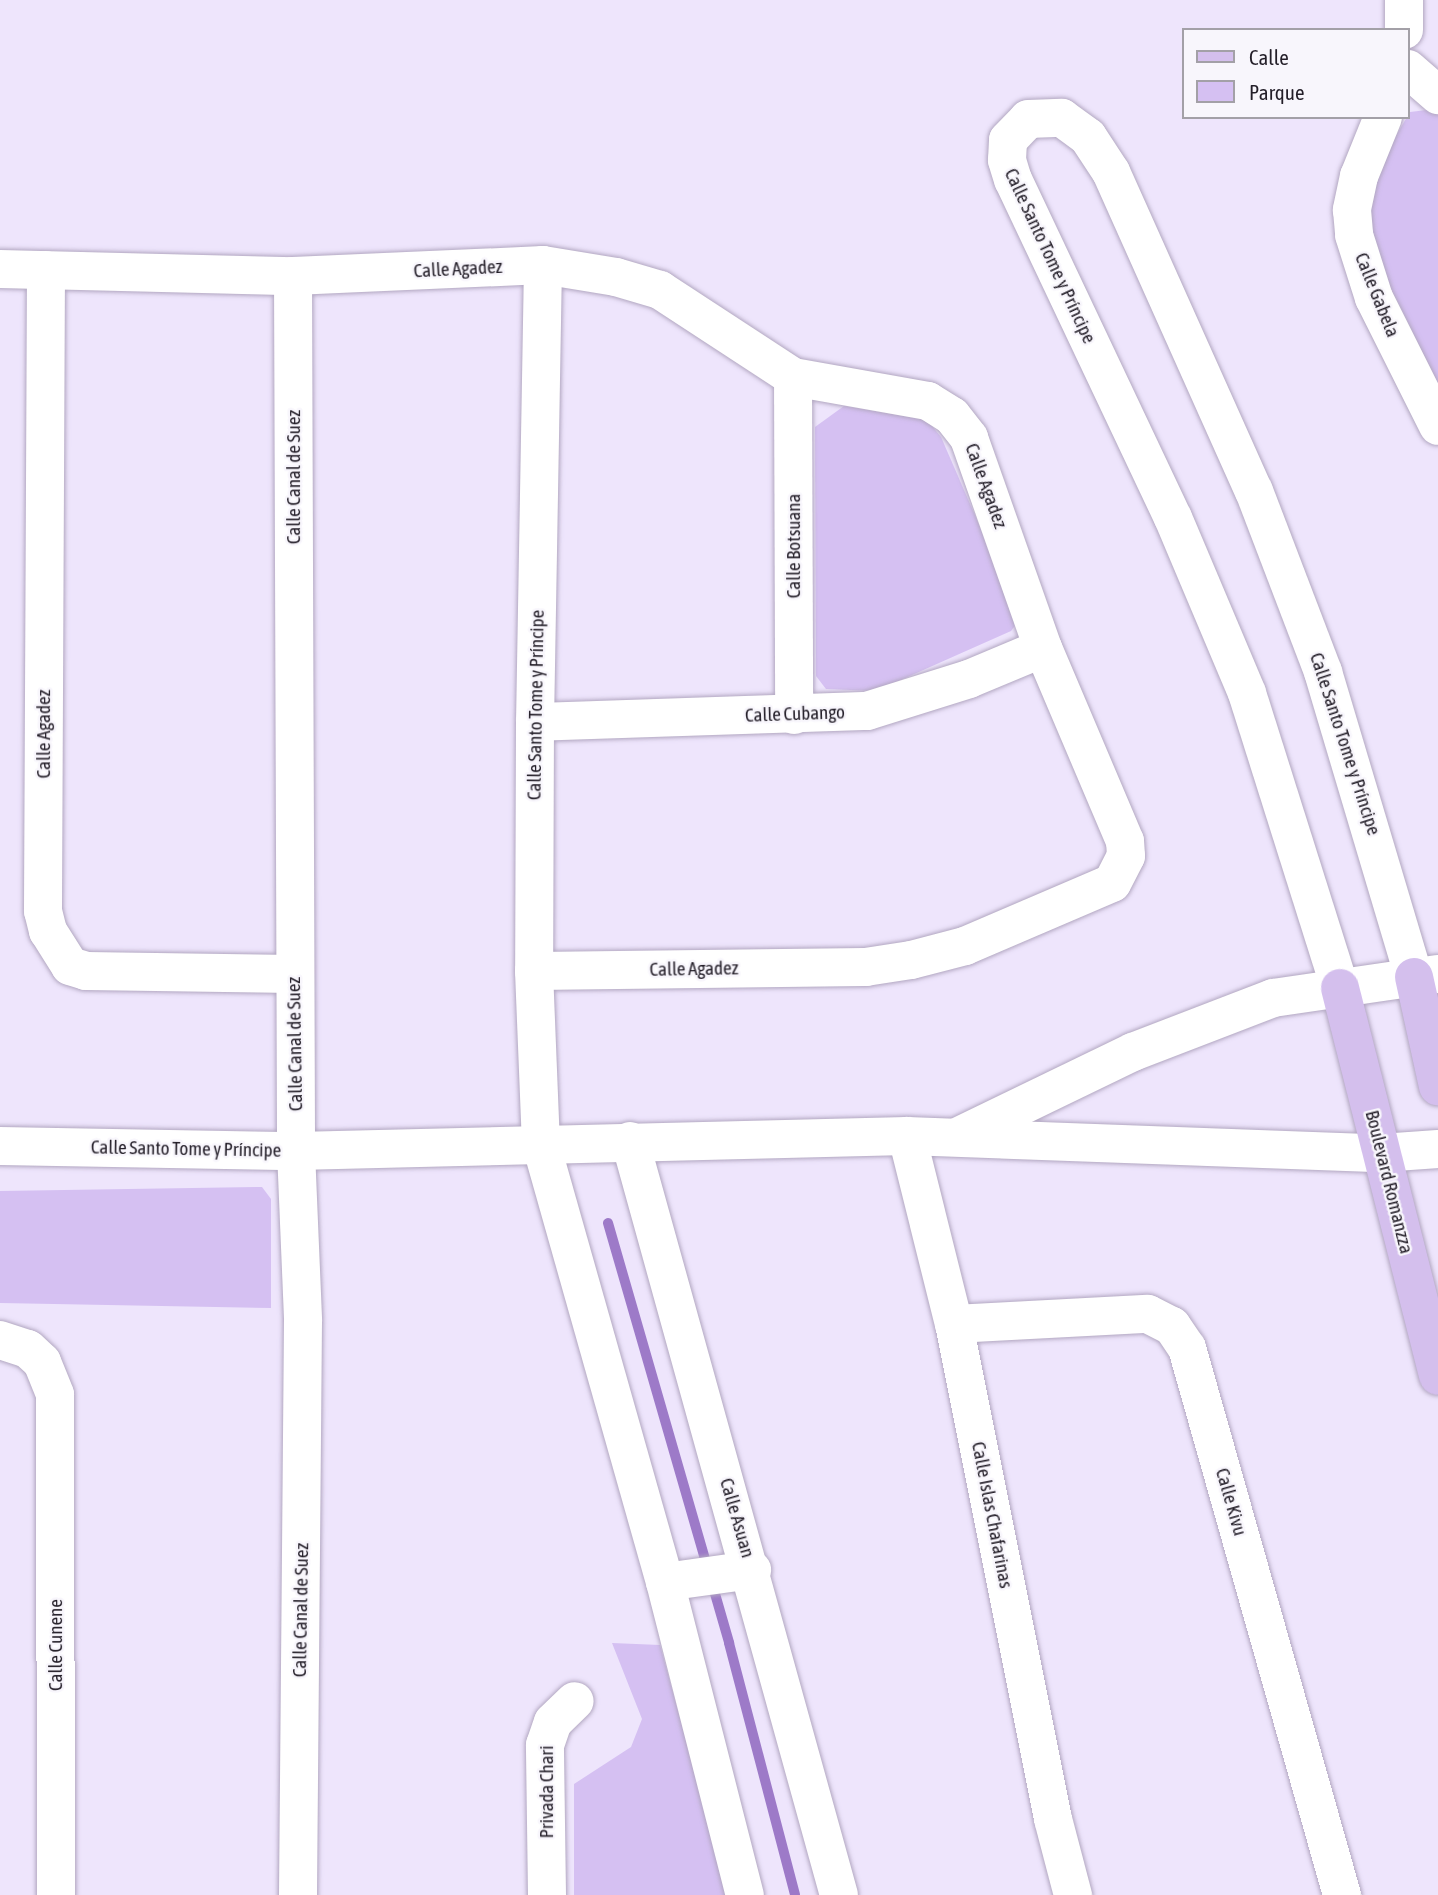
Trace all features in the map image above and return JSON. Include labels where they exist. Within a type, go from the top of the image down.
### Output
[{"type":"main road","points":[[1426,975],[1438,1086]]},
{"type":"main road","name":"Boulevard Romanzza","points":[[1340,988],[1438,1376]]},
{"type":"street","points":[[1404,0],[1404,28]]},
{"type":"street","points":[[1410,71],[1438,95]]},
{"type":"street","name":"Calle Santo Tome y Príncipe","points":[[956,1137],[1133,1052],[1273,998],[1340,988],[1426,975],[1323,672],[1254,491],[1116,184],[1079,131],[1062,118],[1028,119],[1008,139],[1007,160],[1013,180],[1173,518],[1247,693],[1340,988]]},
{"type":"street","name":"Calle Gabela","points":[[1382,119],[1359,176],[1352,210],[1354,235],[1374,298],[1438,426]]},
{"type":"street","name":"Calle Agadez","points":[[0,269],[293,276],[543,265],[660,290],[793,377],[904,394],[928,401],[952,415],[970,438],[1043,648],[1125,841],[1126,856],[1112,883],[1104,889],[965,946],[866,967],[534,971]]},
{"type":"street","name":"Calle Santo Tome y Príncipe","points":[[541,1144],[534,971],[535,722],[543,265]]},
{"type":"street","name":"Calle Agadez","points":[[46,270],[43,911],[48,931],[70,966],[86,971],[294,974]]},
{"type":"street","name":"Calle Canal de Suez","points":[[293,276],[294,974],[296,1152],[303,1321],[298,1895]]},
{"type":"street","name":"Calle Botsuana","points":[[793,377],[794,715]]},
{"type":"street","name":"Calle Cubango","points":[[535,722],[867,711],[969,680],[1043,648]]},
{"type":"street","name":"Calle Santo Tome y Príncipe","points":[[0,1146],[296,1152],[907,1136],[1381,1153],[1438,1149]]},
{"type":"street","name":"Calle Islas Chafarinas","points":[[907,1136],[954,1324],[1053,1819],[1073,1895]]},
{"type":"street","name":"Calle Asuan","points":[[630,1142],[752,1570],[839,1895]]},
{"type":"street","points":[[541,1144],[665,1582],[745,1895]]},
{"type":"street","name":"Calle Kivu","points":[[954,1324],[1148,1314],[1172,1326],[1187,1348],[1342,1895]]},
{"type":"street","name":"Calle Cunene","points":[[0,1340],[28,1349],[42,1362],[55,1395],[56,1895]]},
{"type":"street","points":[[665,1582],[752,1570]]},
{"type":"street","name":"Privada Chari","points":[[547,1895],[545,1745],[553,1722],[576,1701]]},
{"type":"green space","points":[[1435,109],[1438,111],[1438,383],[1352,210],[1406,119],[1410,119],[1410,112]]},
{"type":"green space","points":[[844,406],[927,420],[941,437],[1020,619],[1011,631],[876,691],[826,689],[816,676],[815,427]]},
{"type":"green space","points":[[262,1187],[271,1199],[271,1308],[0,1303],[0,1191]]},
{"type":"green space","points":[[612,1643],[660,1645],[728,1895],[574,1895],[574,1784],[631,1747],[642,1719]]},
{"type":"waterway","points":[[608,1223],[729,1643],[795,1895]]}]
